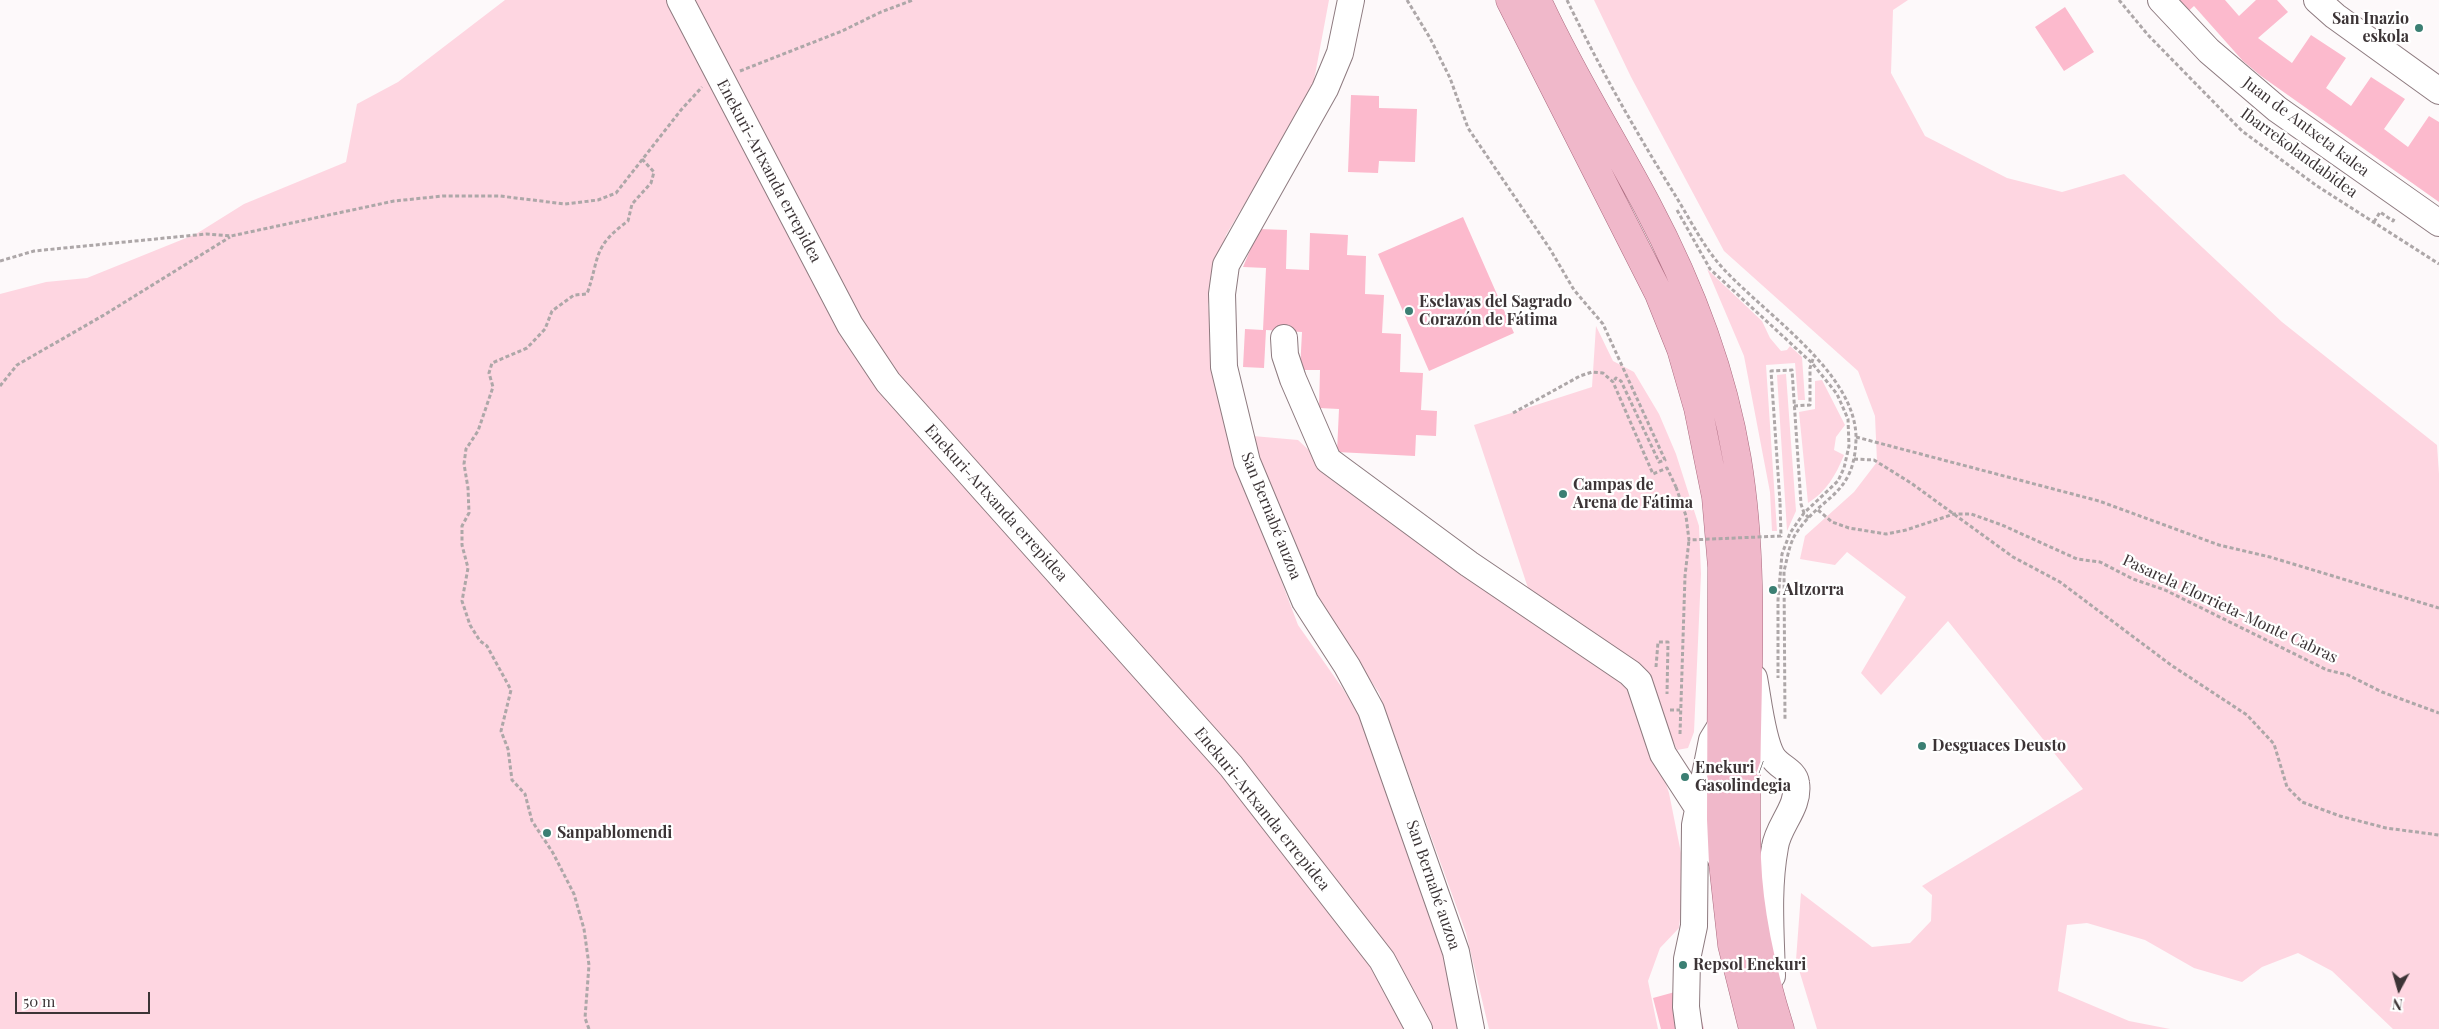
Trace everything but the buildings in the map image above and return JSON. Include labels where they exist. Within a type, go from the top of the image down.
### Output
[{"type":"main road","points":[[1510,0],[1659,294],[1681,349],[1698,408],[1716,497],[1722,567],[1717,732],[1723,862],[1732,945],[1753,1029]]},
{"type":"main road","points":[[1537,0],[1662,236],[1707,338],[1730,425],[1741,489],[1748,567],[1747,862],[1758,944],[1776,1018]]},
{"type":"street","name":"Enekuri-Artxanda errepidea","points":[[680,0],[850,325],[884,376],[1231,766],[1382,960],[1419,1029]]},
{"type":"street","name":"San Bernabé auzoa","points":[[1351,0],[1340,53],[1325,89],[1226,265],[1222,294],[1224,366],[1247,462],[1305,601],[1347,666],[1371,710],[1456,952],[1471,1029]]},
{"type":"street","name":"Juan de Antxeta kalea","points":[[2161,0],[2210,51],[2277,109],[2439,223]]},
{"type":"street","points":[[2316,0],[2335,16],[2439,91]]},
{"type":"street","points":[[1284,338],[1285,355],[1293,378],[1328,460],[1469,564],[1630,673],[1638,682],[1672,747],[1723,862]]},
{"type":"street","points":[[1748,648],[1772,756],[1792,774],[1796,782],[1796,796],[1775,845],[1771,878],[1776,1018]]},
{"type":"street","points":[[1672,747],[1675,758],[1684,757],[1695,753],[1717,732]]},
{"type":"street","points":[[1689,1029],[1686,1007],[1687,959],[1694,926],[1695,825],[1717,732]]},
{"type":"path","points":[[0,261],[34,251],[206,234],[231,236],[394,201],[443,196],[500,196],[565,204],[598,200],[616,193],[681,110],[718,73],[738,72],[842,31],[881,12],[912,0]]},
{"type":"path","points":[[1408,0],[1450,78],[1468,128],[1550,249],[1574,290],[1603,324],[1665,460],[1659,462],[1621,381],[1616,378],[1612,382]]},
{"type":"path","name":"Ibarrekolandabidea","points":[[2118,0],[2148,35],[2242,131],[2317,186],[2439,264]]},
{"type":"path","points":[[589,1029],[584,1018],[589,965],[584,929],[574,894],[553,853],[532,821],[525,794],[512,780],[508,749],[501,731],[511,690],[487,646],[480,641],[470,625],[462,601],[468,568],[462,545],[462,526],[469,514],[468,488],[464,464],[466,449],[478,431],[493,388],[489,373],[492,363],[527,348],[545,329],[552,311],[574,295],[587,294],[601,246],[614,231],[628,221],[632,204],[651,183],[654,172],[642,159]]},
{"type":"path","points":[[0,386],[17,365],[104,315],[231,236]]},
{"type":"path","points":[[1794,406],[1810,406],[1810,368],[1814,356]]},
{"type":"path","points":[[1689,540],[1781,536],[1771,371],[1792,370],[1800,504],[1804,513],[1809,518]]},
{"type":"path","points":[[1513,413],[1580,376],[1592,372],[1603,373],[1612,382],[1653,474],[1667,468],[1686,516],[1689,540],[1684,576],[1680,710],[1672,747]]},
{"type":"path","points":[[1856,436],[2099,501],[2219,545],[2270,557],[2439,608]]},
{"type":"path","points":[[1854,459],[1874,460],[1954,514],[2012,557],[2060,582],[2170,664],[2246,715],[2274,744],[2287,787],[2302,802],[2340,816],[2386,828],[2439,835]]},
{"type":"path","points":[[1818,510],[1832,522],[1849,528],[1886,534],[1906,530],[1954,514]]},
{"type":"path","name":"Pasarela Elorrieta-Monte Cabras","points":[[1954,514],[1971,514],[2002,525],[2077,559],[2108,565],[2133,579],[2165,590],[2201,606],[2327,670],[2348,675],[2382,692],[2439,713]]},
{"type":"path","points":[[1655,671],[1658,642],[1668,642],[1667,700]]},
{"type":"path","points":[[1667,710],[1680,710]]},
{"type":"shaded area","points":[[505,0],[1329,0],[1312,91],[1226,235],[1208,305],[1221,398],[1239,469],[1298,625],[1343,689],[1372,737],[1427,897],[1465,1029],[0,1029],[0,294],[46,282],[87,278],[196,234],[244,204],[346,162],[357,104],[398,82]]},
{"type":"shaded area","points":[[1594,0],[1908,0],[1893,10],[1891,73],[1925,136],[2007,178],[2062,192],[2124,174],[2282,322],[2437,445],[2439,474],[2439,1029],[2393,1029],[2332,971],[2298,953],[2262,967],[2242,982],[2194,968],[2145,940],[2087,923],[2067,925],[2058,991],[2129,1021],[2170,1029],[1817,1029],[1796,960],[1801,893],[1872,947],[1910,943],[1931,921],[1932,895],[1922,886],[2083,789],[1948,621],[1881,695],[1861,673],[1906,597],[1847,552],[1835,565],[1800,559],[1805,536],[1854,492],[1877,462],[1875,416],[1858,371],[1724,251],[1631,77]]},
{"type":"shaded area","points":[[1707,269],[1762,321],[1770,338],[1781,351],[1787,350],[1790,346],[1802,357],[1805,400],[1798,400],[1795,363],[1766,365],[1777,531],[1772,531],[1770,492],[1744,356]]},
{"type":"shaded area","points":[[1596,326],[1613,361],[1634,372],[1659,414],[1676,454],[1699,526],[1701,574],[1694,732],[1688,748],[1677,750],[1644,674],[1545,600],[1539,599],[1529,591],[1474,425],[1592,387]]},
{"type":"shaded area","points":[[1786,374],[1796,511],[1787,531],[1777,375]]},
{"type":"shaded area","points":[[1822,380],[1845,425],[1836,437],[1834,450],[1844,455],[1830,482],[1820,494],[1808,503],[1799,412],[1815,409],[1815,381]]},
{"type":"shaded area","points":[[1253,436],[1298,440],[1329,469],[1633,682],[1669,793],[1685,873],[1679,928],[1660,948],[1648,981],[1658,1029],[1489,1029],[1466,933],[1379,693],[1327,615],[1273,501]]},
{"type":"place","name":"San Inazio eskola","points":[[2419,28]]},
{"type":"place","name":"Esclavas del Sagrado Corazón de Fátima","points":[[1409,311]]},
{"type":"place","name":"Campas de Arena de Fátima","points":[[1563,494]]},
{"type":"place","name":"Altzorra","points":[[1773,590]]},
{"type":"place","name":"Desguaces Deusto","points":[[1922,746]]},
{"type":"place","name":"Enekuri / Gasolindegia","points":[[1685,777]]},
{"type":"place","name":"Sanpablomendi","points":[[547,833]]},
{"type":"place","name":"Repsol Enekuri","points":[[1683,965]]}]
